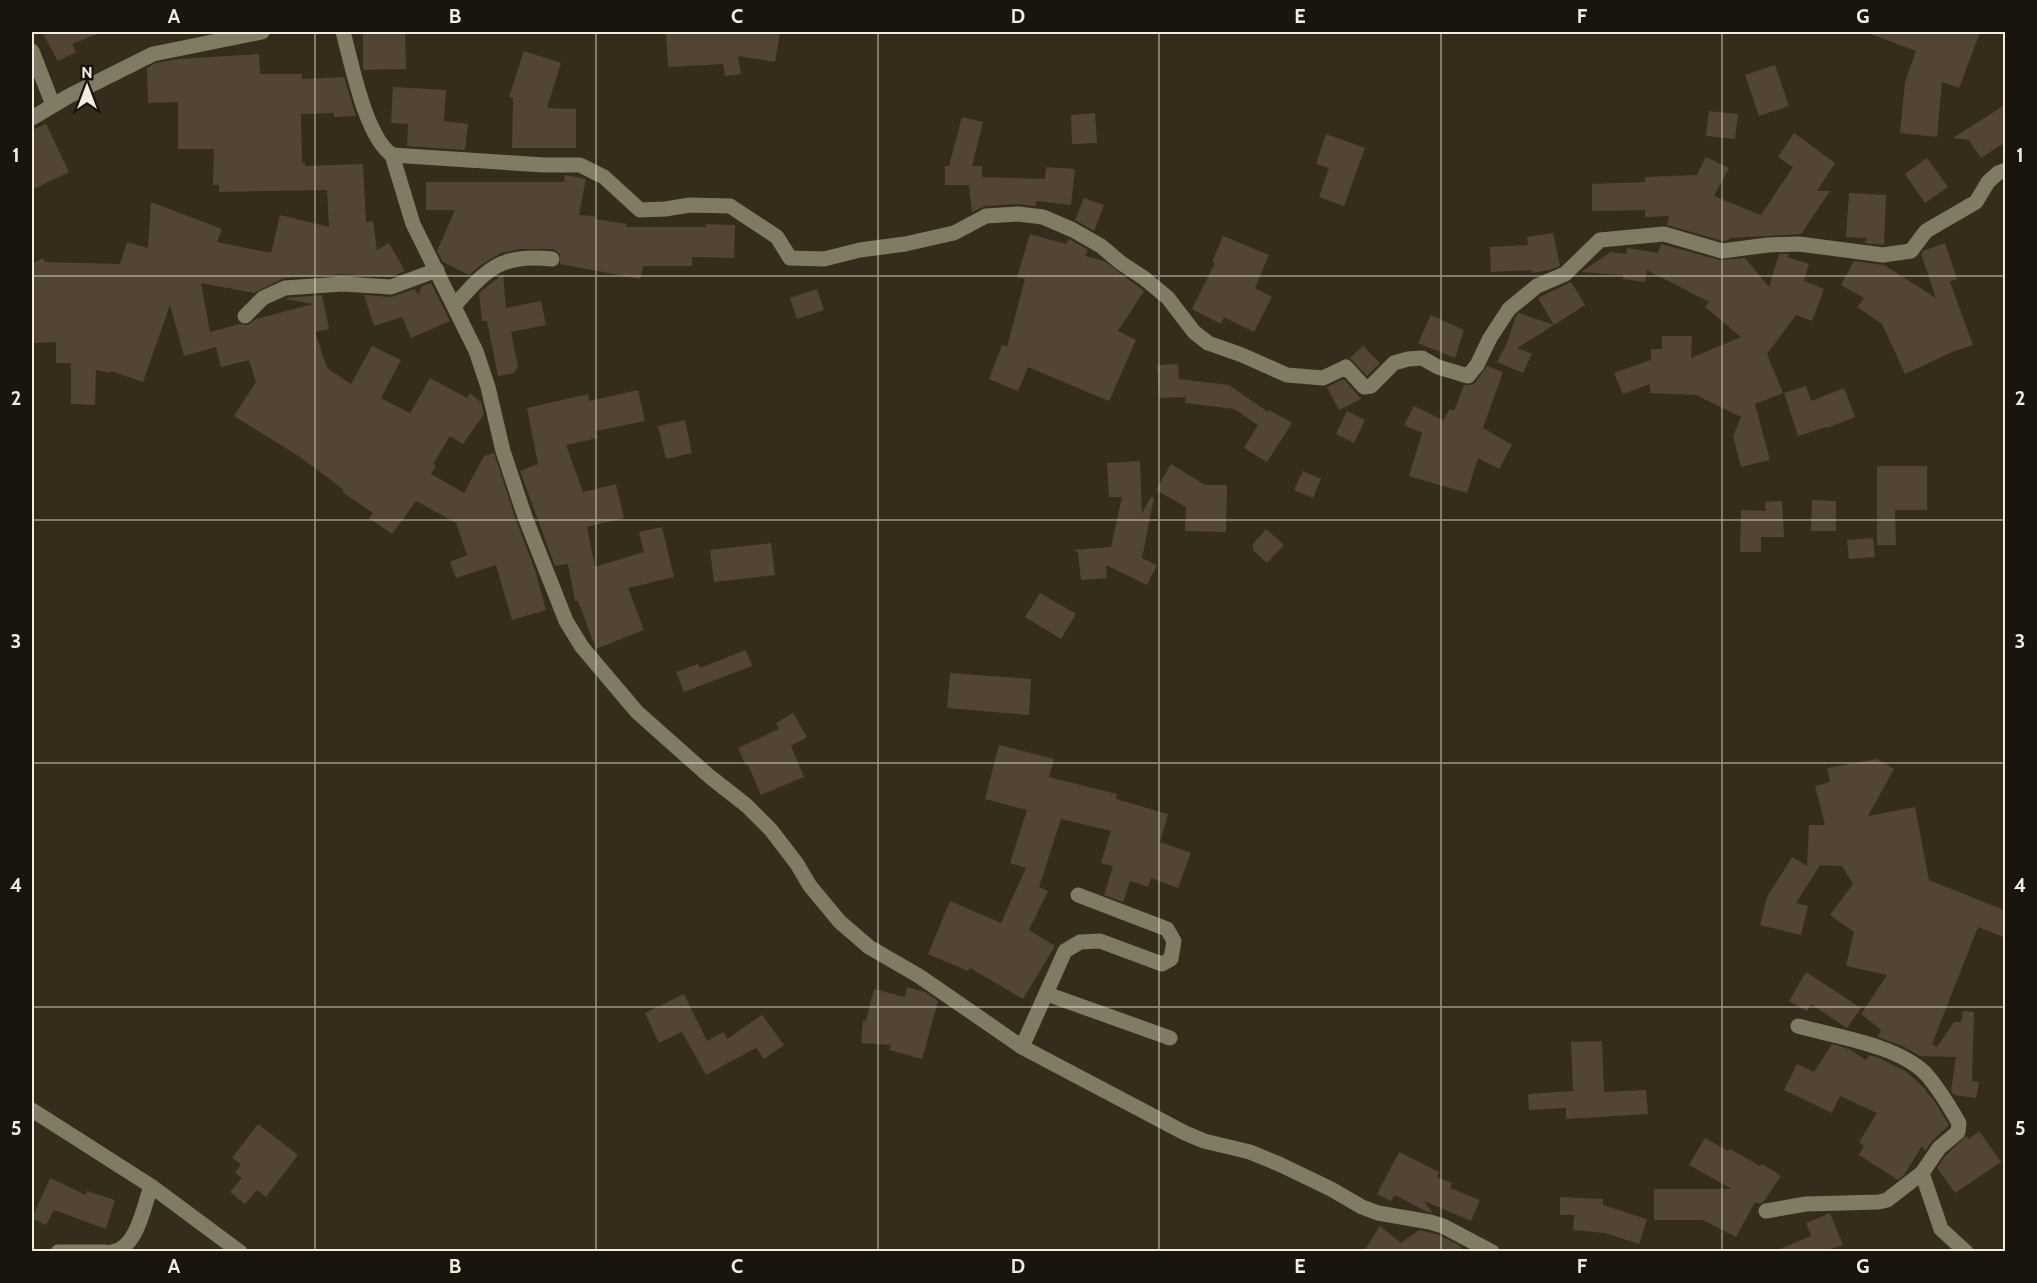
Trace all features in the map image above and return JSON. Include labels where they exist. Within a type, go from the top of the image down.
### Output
[{"type":"street","points":[[32,118],[153,54],[262,32]]},
{"type":"street","points":[[344,32],[366,111],[382,148],[392,155],[544,165],[579,165],[604,177],[640,210],[690,205],[730,206],[777,237],[790,258],[824,259],[860,250],[905,244],[954,232],[986,216],[1018,214],[1043,217],[1101,246],[1144,278],[1168,298],[1194,332],[1208,343],[1287,375],[1323,378],[1346,367],[1364,387],[1371,386],[1394,363],[1408,359],[1422,358],[1438,367],[1468,376],[1477,365],[1490,338],[1509,309],[1537,286],[1566,274],[1600,240],[1664,234],[1722,251],[1768,245],[1799,244],[1883,255],[1911,251],[1926,231],[1976,202],[1988,182],[2006,170]]},
{"type":"street","points":[[32,51],[53,105]]},
{"type":"street","points":[[392,155],[413,224],[476,351],[488,387],[503,451],[525,517],[566,621],[582,647],[637,712],[709,776],[746,805],[771,830],[797,864],[810,886],[840,922],[869,947],[919,976],[1022,1047],[1185,1133],[1204,1141],[1250,1152],[1332,1189],[1362,1207],[1378,1213],[1430,1222],[1492,1251]]},
{"type":"street","points":[[454,306],[491,269],[505,260],[532,256],[552,259]]},
{"type":"street","points":[[245,316],[263,298],[285,288],[343,284],[391,287],[436,270]]},
{"type":"street","points":[[1022,1047],[1065,951],[1080,942],[1100,941],[1162,964],[1171,959],[1174,941],[1167,929],[1078,895]]},
{"type":"street","points":[[1047,994],[1170,1038]]},
{"type":"street","points":[[1766,1211],[1806,1204],[1887,1200],[1922,1173],[1939,1148],[1958,1132],[1959,1124],[1943,1096],[1924,1072],[1894,1052],[1798,1026]]},
{"type":"street","points":[[32,1110],[151,1186],[240,1251]]},
{"type":"street","points":[[1922,1173],[1941,1228],[1966,1251]]},
{"type":"street","points":[[112,1251],[122,1249],[133,1238],[151,1186]]},
{"type":"street","points":[[58,1251],[106,1251]]},
{"type":"building","points":[[42,32],[100,33],[72,44],[76,52],[58,61]]},
{"type":"building","points":[[363,32],[405,32],[406,69],[363,70]]},
{"type":"building","points":[[666,32],[780,32],[775,62],[738,56],[741,74],[725,76],[723,64],[668,67]]},
{"type":"building","points":[[1869,32],[1980,32],[1959,88],[1942,82],[1937,137],[1900,133],[1905,82],[1916,51]]},
{"type":"building","points":[[524,51],[561,63],[547,108],[576,109],[576,148],[512,148],[513,98],[509,97]]},
{"type":"building","points":[[259,54],[260,74],[302,74],[302,79],[344,77],[356,116],[334,117],[334,113],[301,114],[302,163],[305,163],[305,166],[363,164],[366,222],[373,221],[377,250],[389,243],[405,271],[390,277],[343,274],[284,278],[254,293],[201,283],[210,332],[239,324],[248,325],[256,319],[313,304],[285,299],[287,298],[322,295],[329,329],[315,332],[327,368],[351,384],[372,346],[401,360],[381,398],[410,413],[430,378],[467,398],[470,393],[481,402],[484,414],[463,444],[450,436],[433,464],[436,466],[431,474],[464,493],[484,456],[494,453],[535,570],[546,610],[512,620],[496,565],[456,578],[450,562],[467,555],[456,523],[416,501],[392,534],[369,518],[373,513],[342,492],[344,490],[300,457],[234,416],[256,382],[249,360],[221,367],[216,347],[184,356],[170,305],[143,382],[111,371],[110,373],[96,370],[95,405],[71,404],[71,363],[56,363],[56,342],[32,343],[32,264],[43,258],[45,262],[120,264],[127,242],[148,248],[151,202],[222,229],[217,242],[271,253],[280,215],[329,227],[327,190],[219,192],[219,185],[213,185],[214,149],[178,149],[178,102],[148,103],[147,68],[156,63],[179,59]]},
{"type":"building","points":[[1775,65],[1789,106],[1759,116],[1745,75]]},
{"type":"building","points":[[393,87],[446,90],[444,121],[468,124],[465,150],[407,146],[408,124],[391,123]]},
{"type":"building","points":[[2006,104],[2006,142],[1981,158],[1969,140],[1953,138]]},
{"type":"building","points":[[1709,111],[1738,114],[1735,139],[1706,136]]},
{"type":"building","points":[[1095,113],[1097,143],[1072,144],[1071,115]]},
{"type":"building","points":[[962,117],[983,122],[972,166],[982,166],[982,177],[1045,179],[1046,167],[1075,169],[1071,205],[1036,201],[1036,206],[1018,204],[985,206],[972,212],[969,185],[945,185],[945,166],[949,166]]},
{"type":"building","points":[[46,124],[69,172],[32,190],[32,130]]},
{"type":"building","points":[[1794,133],[1835,163],[1817,191],[1830,191],[1801,234],[1729,238],[1730,240],[1723,241],[1667,225],[1669,216],[1645,217],[1645,210],[1592,211],[1592,184],[1645,182],[1645,177],[1697,175],[1706,157],[1729,168],[1714,196],[1761,215],[1793,167],[1778,157]]},
{"type":"building","points":[[1326,134],[1365,148],[1344,206],[1319,197],[1329,168],[1316,164]]},
{"type":"building","points":[[1927,158],[1948,187],[1925,203],[1905,174]]},
{"type":"building","points":[[565,175],[586,179],[579,215],[595,216],[595,219],[627,224],[626,227],[735,225],[734,258],[692,257],[692,266],[643,266],[640,279],[560,264],[560,254],[553,249],[519,249],[501,253],[469,275],[443,262],[437,251],[455,210],[426,210],[426,182],[564,182]]},
{"type":"building","points":[[1849,193],[1886,195],[1884,245],[1865,243],[1867,238],[1846,237]]},
{"type":"building","points":[[1084,198],[1104,205],[1094,231],[1075,220]]},
{"type":"building","points":[[1553,233],[1560,266],[1532,273],[1532,270],[1491,272],[1490,247],[1528,245],[1527,237]]},
{"type":"building","points":[[1030,234],[1066,244],[1069,239],[1088,250],[1085,256],[1104,261],[1144,291],[1118,331],[1136,340],[1109,401],[1028,367],[1018,391],[989,379],[1002,345],[1007,347],[1025,279],[1017,277]]},
{"type":"building","points":[[1223,236],[1269,255],[1255,288],[1272,297],[1254,332],[1224,317],[1221,324],[1192,309],[1215,263],[1212,262]]},
{"type":"building","points":[[1945,243],[1957,279],[1950,282],[1973,345],[1905,374],[1882,324],[1857,307],[1864,298],[1841,285],[1854,261],[1884,265],[1936,298],[1921,254],[1923,251]]},
{"type":"building","points":[[1661,244],[1720,260],[1745,258],[1769,287],[1779,254],[1789,254],[1787,257],[1809,264],[1804,281],[1824,289],[1812,321],[1796,315],[1767,354],[1783,393],[1755,404],[1770,460],[1741,467],[1733,436],[1741,417],[1696,395],[1650,393],[1650,384],[1623,394],[1614,373],[1651,360],[1651,349],[1662,349],[1662,336],[1692,336],[1691,358],[1741,337],[1705,307],[1709,302],[1647,270],[1645,282],[1623,279],[1623,275],[1581,272],[1611,252],[1626,254],[1627,248],[1658,253]]},
{"type":"building","points":[[503,274],[506,308],[541,301],[546,325],[511,332],[518,367],[514,373],[498,376],[487,321],[482,321],[479,293]]},
{"type":"building","points":[[1571,282],[1585,305],[1554,325],[1538,298]]},
{"type":"building","points":[[431,283],[450,321],[411,338],[402,317],[374,326],[364,295],[391,297],[415,289],[418,295],[422,286]]},
{"type":"building","points":[[817,289],[824,310],[797,319],[790,298]]},
{"type":"building","points":[[1519,313],[1554,325],[1517,348],[1532,354],[1523,373],[1497,362]]},
{"type":"building","points":[[1431,315],[1464,330],[1455,358],[1418,343]]},
{"type":"building","points":[[1363,346],[1380,363],[1367,376],[1350,358]]},
{"type":"building","points":[[1178,364],[1179,379],[1229,385],[1268,412],[1269,410],[1292,423],[1267,462],[1244,448],[1258,425],[1234,409],[1185,403],[1186,397],[1159,398],[1157,365]]},
{"type":"building","points":[[1487,366],[1503,372],[1483,428],[1512,445],[1499,469],[1478,458],[1467,493],[1409,476],[1422,433],[1404,425],[1414,406],[1443,420],[1450,409],[1454,411],[1464,385],[1475,383]]},
{"type":"building","points":[[1344,379],[1361,399],[1339,410],[1327,387]]},
{"type":"building","points":[[1806,386],[1811,401],[1844,388],[1855,417],[1798,436],[1784,393]]},
{"type":"building","points":[[638,390],[645,421],[596,431],[598,438],[566,445],[583,492],[616,484],[624,518],[587,527],[595,567],[644,552],[639,532],[662,527],[674,577],[628,588],[644,630],[596,649],[578,601],[575,601],[568,564],[555,566],[520,471],[538,464],[527,408],[588,394],[589,401]]},
{"type":"building","points":[[1347,411],[1365,420],[1354,443],[1336,434]]},
{"type":"building","points":[[685,420],[692,453],[666,459],[658,426]]},
{"type":"building","points":[[1140,461],[1142,513],[1151,497],[1154,498],[1142,558],[1157,565],[1147,585],[1106,565],[1107,578],[1081,580],[1078,552],[1073,550],[1111,547],[1122,497],[1109,497],[1107,463]]},
{"type":"building","points":[[1171,464],[1205,485],[1227,485],[1226,532],[1185,531],[1186,507],[1156,490]]},
{"type":"building","points":[[1877,466],[1927,466],[1927,510],[1895,510],[1896,545],[1877,545]]},
{"type":"building","points":[[1303,471],[1321,479],[1313,498],[1294,490]]},
{"type":"building","points":[[1812,500],[1836,501],[1836,531],[1811,531]]},
{"type":"building","points":[[1782,501],[1784,537],[1761,537],[1761,552],[1740,552],[1741,510],[1766,511],[1765,502]]},
{"type":"building","points":[[1266,529],[1284,545],[1267,563],[1253,550],[1253,544]]},
{"type":"building","points":[[1873,538],[1875,557],[1849,559],[1847,540]]},
{"type":"building","points":[[771,543],[775,575],[714,582],[710,550]]},
{"type":"building","points":[[1040,593],[1076,614],[1061,639],[1025,617]]},
{"type":"building","points":[[746,650],[752,666],[684,692],[676,672],[698,664],[700,668]]},
{"type":"building","points":[[950,673],[1031,679],[1029,715],[947,708]]},
{"type":"building","points":[[793,713],[807,737],[791,746],[804,777],[761,795],[738,748],[779,729],[776,723]]},
{"type":"building","points":[[999,745],[1054,759],[1049,777],[1117,794],[1116,799],[1168,814],[1160,842],[1191,853],[1178,888],[1151,878],[1148,887],[1130,881],[1123,902],[1104,895],[1113,866],[1101,863],[1111,831],[1061,819],[1039,887],[1048,891],[1029,930],[1055,946],[1023,999],[970,968],[968,971],[928,954],[950,901],[1001,923],[1026,868],[1010,863],[1027,810],[985,799]]},
{"type":"building","points":[[1877,759],[1894,769],[1868,816],[1915,807],[1929,880],[2006,911],[2006,938],[1978,927],[1932,1044],[1937,1047],[1954,1022],[1961,1022],[1963,1011],[1974,1012],[1972,1081],[1979,1082],[1976,1098],[1954,1095],[1951,1091],[1956,1057],[1920,1056],[1878,1037],[1881,1030],[1861,1014],[1887,975],[1846,966],[1854,932],[1830,915],[1853,884],[1842,866],[1820,865],[1796,903],[1808,906],[1801,935],[1760,925],[1767,897],[1792,857],[1807,866],[1809,825],[1825,825],[1815,786],[1830,782],[1827,768]]},
{"type":"building","points":[[1806,972],[1861,1008],[1847,1028],[1811,1004],[1807,1011],[1789,1001]]},
{"type":"building","points":[[907,987],[925,992],[938,1001],[922,1059],[889,1050],[891,1045],[861,1043],[863,1021],[866,1021],[874,989],[905,997]]},
{"type":"building","points":[[684,994],[707,1041],[724,1032],[727,1039],[762,1015],[784,1045],[764,1059],[756,1048],[706,1075],[682,1032],[659,1043],[645,1013]]},
{"type":"building","points":[[1602,1041],[1604,1092],[1646,1090],[1648,1114],[1566,1119],[1566,1108],[1529,1110],[1528,1094],[1573,1091],[1571,1042]]},
{"type":"building","points":[[1832,1044],[1849,1049],[1866,1060],[1869,1055],[1879,1058],[1907,1072],[1927,1091],[1925,1091],[1933,1099],[1949,1125],[1925,1151],[1922,1146],[1904,1175],[1898,1180],[1859,1155],[1864,1146],[1859,1142],[1877,1113],[1840,1096],[1832,1113],[1784,1090],[1797,1064],[1814,1072]]},
{"type":"building","points":[[258,1124],[298,1155],[266,1197],[257,1190],[245,1204],[230,1192],[242,1178],[235,1173],[241,1164],[232,1158]]},
{"type":"building","points":[[1979,1131],[2001,1162],[1955,1193],[1937,1168],[1946,1155],[1966,1136],[1969,1139]]},
{"type":"building","points":[[1705,1138],[1760,1166],[1762,1164],[1781,1176],[1764,1201],[1760,1204],[1755,1202],[1736,1237],[1703,1220],[1654,1220],[1654,1189],[1732,1189],[1689,1165]]},
{"type":"building","points":[[1399,1152],[1439,1172],[1437,1177],[1452,1183],[1450,1188],[1480,1200],[1471,1221],[1424,1201],[1433,1213],[1395,1195],[1391,1201],[1377,1194]]},
{"type":"building","points":[[50,1178],[86,1195],[87,1191],[115,1200],[106,1229],[54,1210],[46,1225],[32,1218]]},
{"type":"building","points":[[1560,1197],[1603,1199],[1603,1205],[1647,1219],[1639,1244],[1605,1233],[1573,1230],[1574,1215],[1560,1215]]},
{"type":"building","points":[[1830,1213],[1843,1245],[1825,1251],[1775,1251],[1811,1236],[1806,1223]]},
{"type":"building","points":[[1380,1226],[1401,1243],[1419,1230],[1439,1235],[1459,1245],[1463,1251],[1364,1251]]}]
